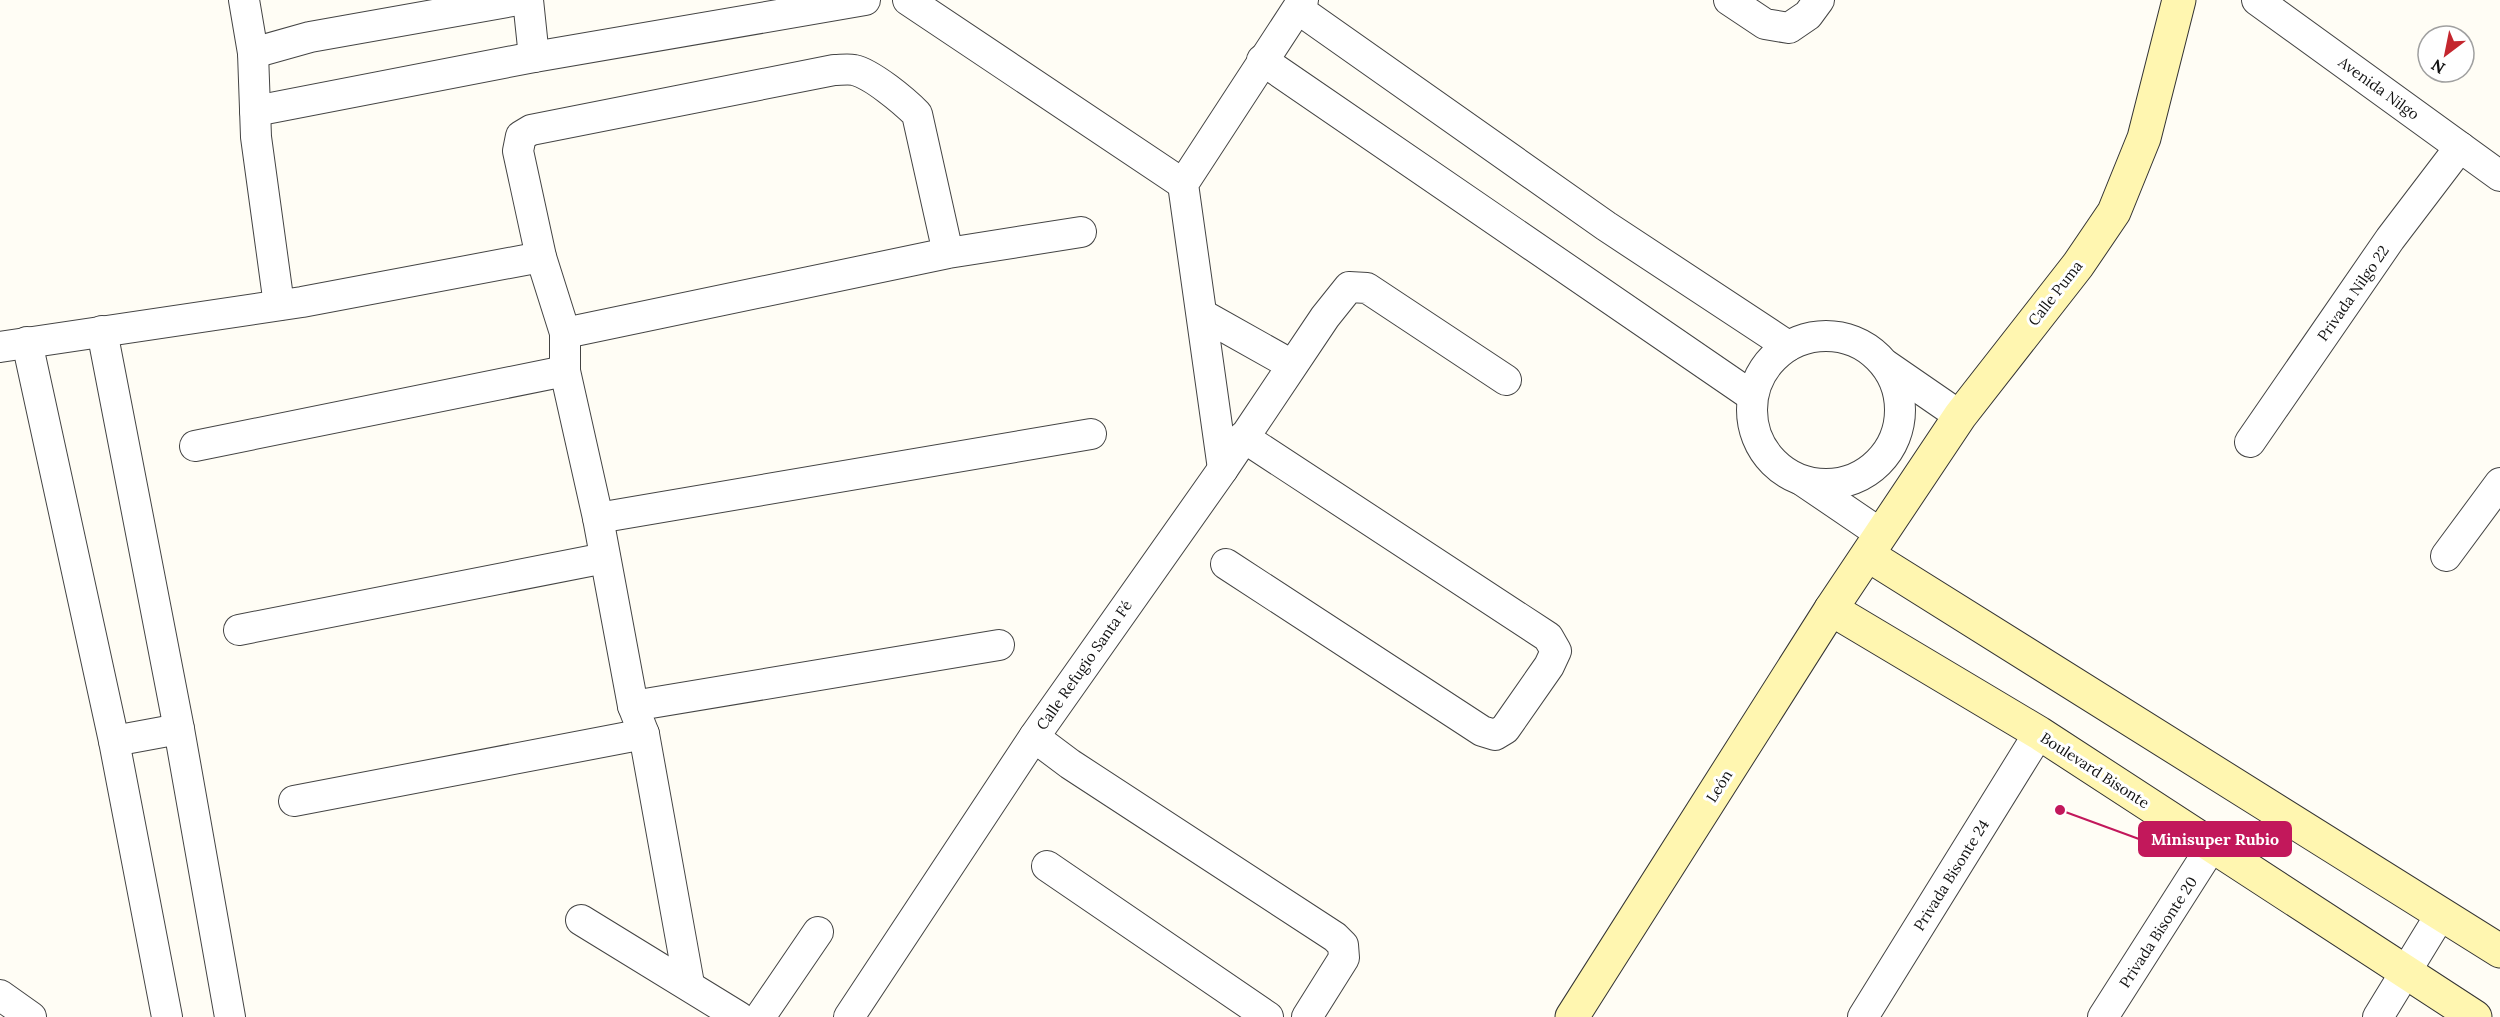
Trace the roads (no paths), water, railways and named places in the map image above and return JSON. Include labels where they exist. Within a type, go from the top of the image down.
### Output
[{"type":"street","points":[[244,0],[253,52],[256,137],[279,305]]},
{"type":"street","points":[[253,52],[310,38],[518,0]]},
{"type":"street","points":[[528,0],[534,57]]},
{"type":"street","points":[[255,111],[534,57],[865,0]]},
{"type":"street","points":[[908,0],[1183,184]]},
{"type":"street","points":[[1729,0],[1765,24],[1790,28],[1808,15],[1819,0]]},
{"type":"street","name":"Calle Puma","points":[[1874,545],[1960,416],[2078,265],[2114,212],[2144,138],[2179,0]]},
{"type":"street","name":"Avenida Nilgo","points":[[2257,0],[2500,176]]},
{"type":"street","points":[[1223,469],[1183,184],[1262,60],[1301,4],[1606,226],[1788,346]]},
{"type":"street","points":[[1262,60],[1752,396]]},
{"type":"street","points":[[689,984],[644,734],[633,706],[598,518],[565,371],[565,333],[541,257],[518,151],[521,136],[531,130],[834,70],[854,70],[876,82],[917,114],[948,253]]},
{"type":"street","name":"Privada Nilgo 22","points":[[2250,442],[2390,239],[2460,147]]},
{"type":"street","points":[[565,333],[948,253],[1081,232]]},
{"type":"street","points":[[167,1017],[114,741],[13,344],[279,305],[541,257]]},
{"type":"street","name":"Calle Refugio Santa Fé","points":[[849,1017],[1034,737],[1223,469],[1325,317],[1349,288],[1367,288],[1506,381]]},
{"type":"street","points":[[1203,315],[1292,365]]},
{"type":"street","points":[[102,331],[230,1017]]},
{"type":"street","points":[[1960,416],[1884,363],[1868,348],[1849,339],[1828,335],[1807,338],[1788,346],[1771,359],[1759,376],[1752,396],[1752,418],[1757,439],[1768,457],[1784,471],[1803,481],[1874,545],[2500,951]]},
{"type":"street","points":[[1803,481],[1824,484],[1845,482],[1865,474],[1881,460],[1893,443],[1900,423],[1900,402],[1895,381],[1884,363]]},
{"type":"street","points":[[195,446],[565,371]]},
{"type":"street","points":[[598,518],[1090,434]]},
{"type":"street","points":[[1226,564],[1482,731],[1495,735],[1505,729],[1549,666],[1556,651],[1548,638],[1243,437]]},
{"type":"street","points":[[2446,556],[2500,483]]},
{"type":"street","name":"León","points":[[1572,1017],[1874,545]]},
{"type":"street","points":[[239,630],[605,558]]},
{"type":"street","name":"Boulevard Bisonte","points":[[1831,609],[2039,733],[2475,1017]]},
{"type":"street","points":[[633,706],[999,645]]},
{"type":"street","points":[[114,741],[178,729]]},
{"type":"street","name":"Privada Bisonte 24","points":[[1863,1017],[2039,733]]},
{"type":"street","points":[[294,801],[644,734]]},
{"type":"street","points":[[1034,737],[1070,764],[1335,937],[1343,945],[1344,957],[1307,1017]]},
{"type":"street","name":"Privada Bisonte 20","points":[[2103,1017],[2212,846]]},
{"type":"street","points":[[1047,866],[1268,1017]]},
{"type":"street","points":[[2378,1017],[2441,914]]},
{"type":"street","points":[[581,920],[689,984],[739,1017]]},
{"type":"street","points":[[760,1017],[818,932]]},
{"type":"street","points":[[0,995],[31,1017]]},
{"type":"place","name":"Minisuper Rubio","points":[[2060,810]]}]
